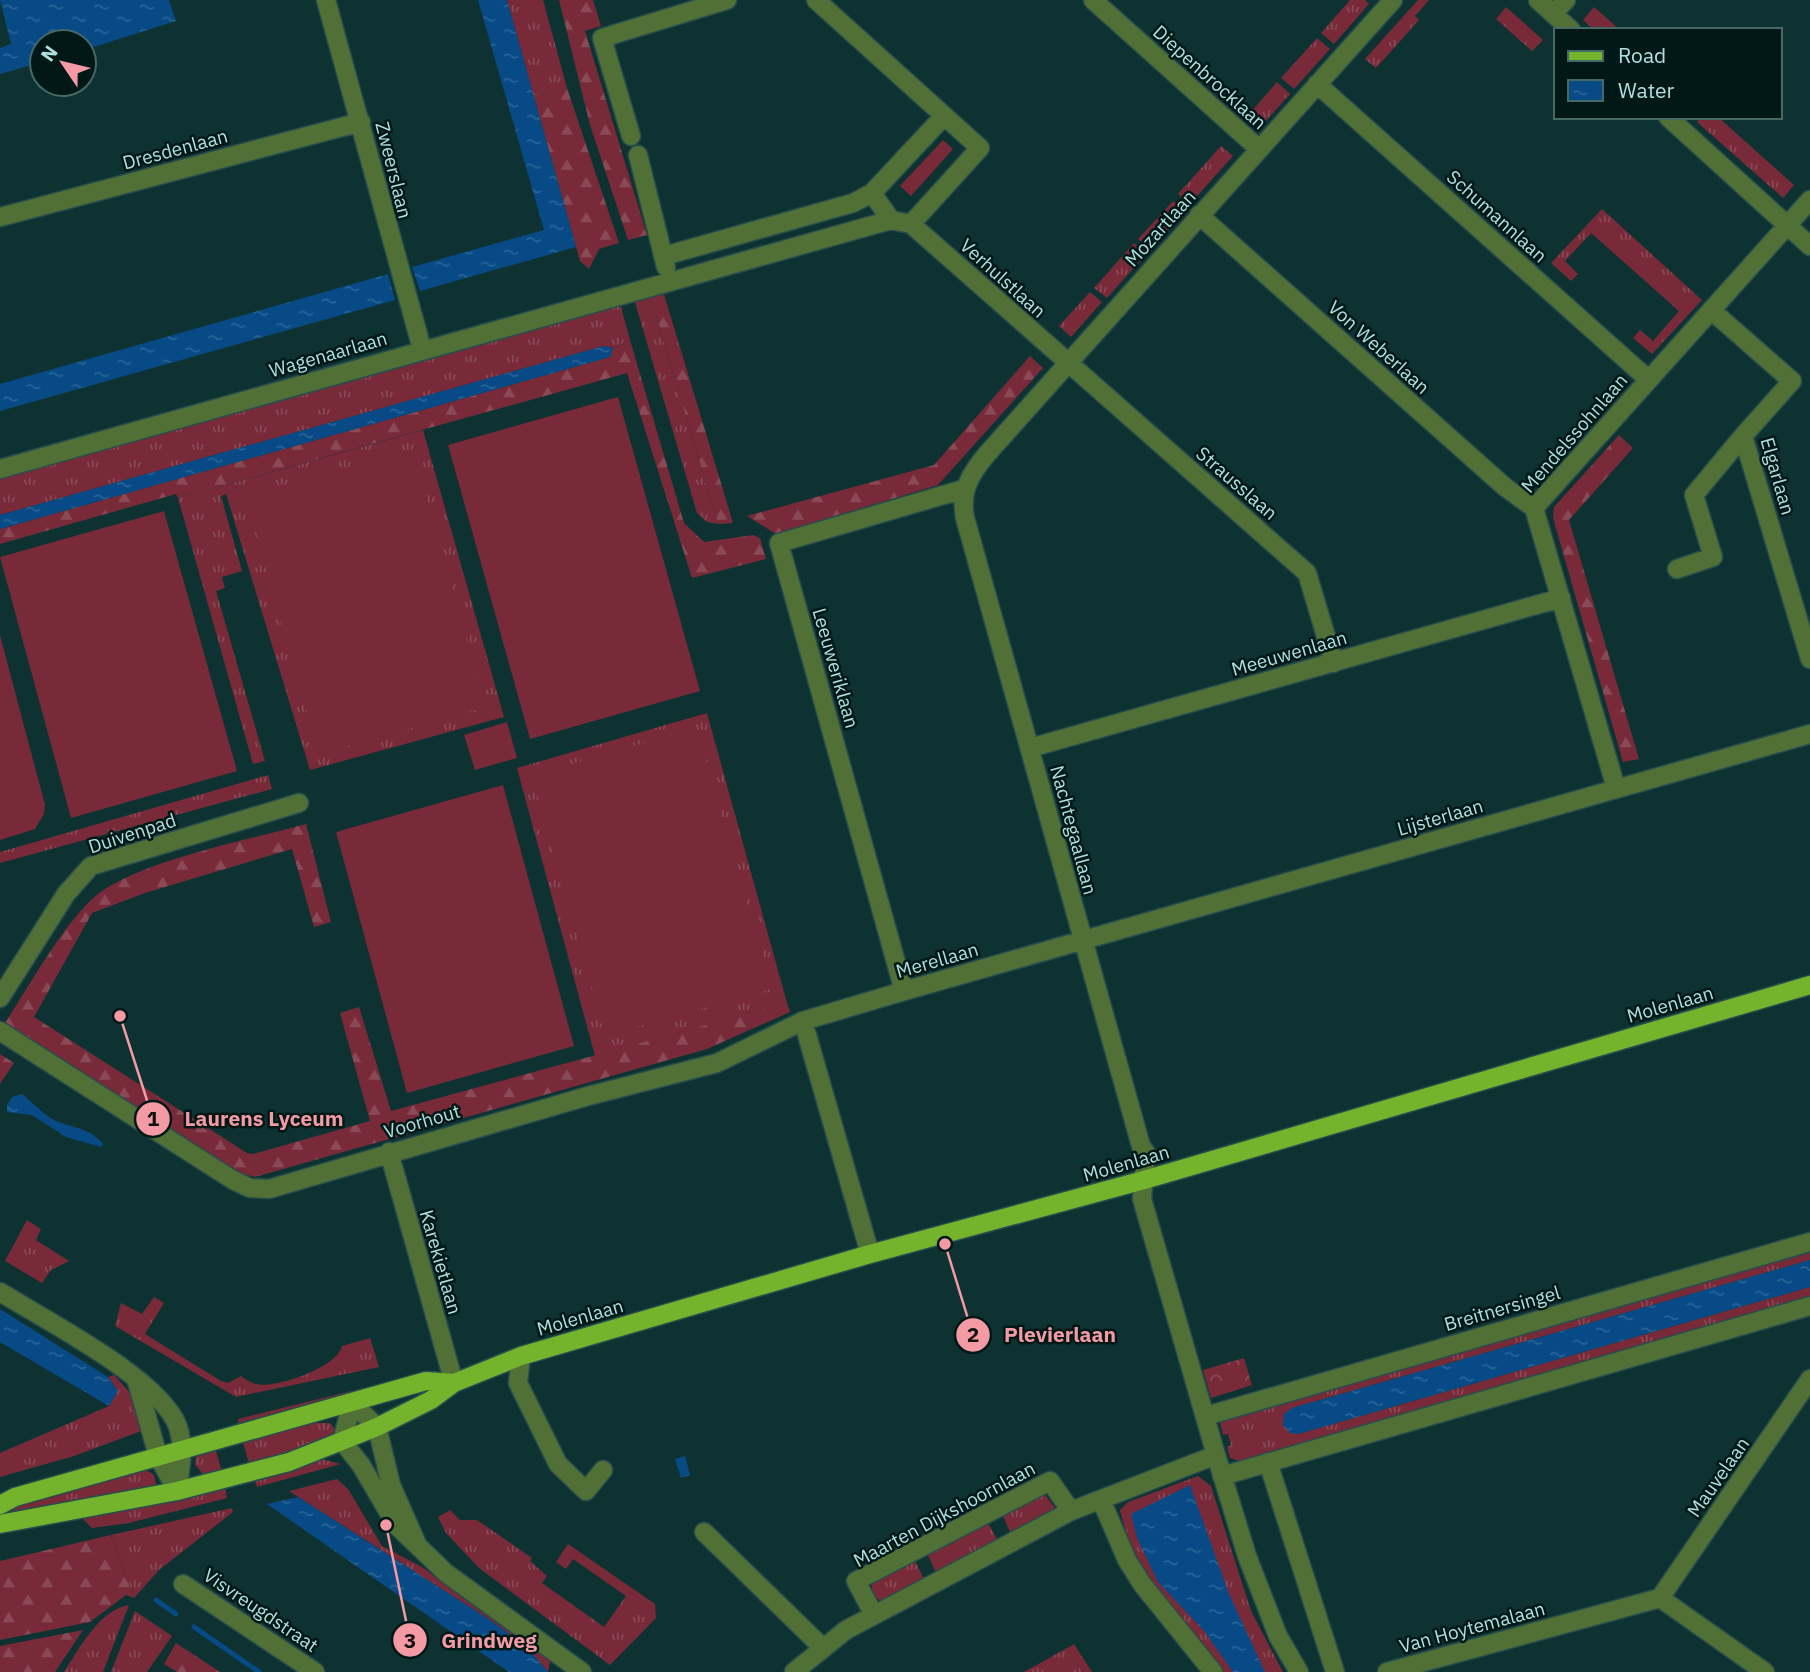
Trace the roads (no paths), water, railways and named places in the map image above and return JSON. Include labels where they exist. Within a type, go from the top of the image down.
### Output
[{"type":"main road","name":"Molenlaan","points":[[0,1524],[177,1491],[289,1462],[377,1427],[431,1400],[454,1383],[521,1356],[870,1254],[1144,1180],[1810,985]]},
{"type":"main road","name":"Molenlaan","points":[[0,1505],[15,1497],[426,1381],[454,1383]]},
{"type":"street","name":"Zweerslaan","points":[[326,0],[361,122],[394,258],[422,349]]},
{"type":"street","points":[[631,136],[602,38],[727,0]]},
{"type":"street","points":[[816,0],[980,148],[911,223],[891,220],[872,193]]},
{"type":"street","name":"Mozartlaan","points":[[964,489],[977,466],[1393,0]]},
{"type":"street","points":[[1538,0],[1569,28]]},
{"type":"street","points":[[1553,14],[1566,0]]},
{"type":"street","name":"Diepenbrocklaan","points":[[1101,3],[1258,149]]},
{"type":"street","name":"Schumannlaan","points":[[1317,84],[1649,380]]},
{"type":"street","points":[[664,256],[853,203],[872,193],[944,116]]},
{"type":"street","points":[[1670,119],[1810,246]]},
{"type":"street","name":"Dresdenlaan","points":[[0,217],[361,122]]},
{"type":"street","points":[[638,155],[668,281]]},
{"type":"street","name":"Mendelssohnlaan","points":[[1616,788],[1534,508],[1810,200]]},
{"type":"street","name":"Von Weberlaan","points":[[1199,215],[1505,487],[1534,508]]},
{"type":"street","name":"Wagenaarlaan","points":[[0,469],[891,220]]},
{"type":"street","name":"Verhulstlaan","points":[[911,223],[1042,342],[1069,362]]},
{"type":"street","name":"Elgarlaan","points":[[1711,310],[1792,381],[1743,436],[1810,659]]},
{"type":"street","name":"Strausslaan","points":[[1069,362],[1307,573],[1334,663]]},
{"type":"street","points":[[1677,569],[1713,557],[1694,495],[1743,436]]},
{"type":"street","name":"Nachtegaallaan","points":[[964,489],[965,518],[1141,1146],[1146,1153],[1142,1199],[1247,1556],[1278,1636],[1299,1672]]},
{"type":"street","name":"Leeuweriklaan","points":[[904,991],[779,542],[964,489]]},
{"type":"street","name":"Meeuwenlaan","points":[[1030,748],[1561,598]]},
{"type":"street","name":"Lijsterlaan","points":[[1083,941],[1810,734]]},
{"type":"street","name":"Duivenpad","points":[[0,998],[66,894],[91,866],[299,803]]},
{"type":"street","name":"Merellaan","points":[[803,1021],[1083,941]]},
{"type":"street","points":[[803,1021],[870,1254]]},
{"type":"street","name":"Voorhout","points":[[0,1031],[250,1188],[269,1189],[389,1153],[717,1063],[803,1021]]},
{"type":"street","name":"Karekietlaan","points":[[389,1153],[454,1383]]},
{"type":"street","name":"Breitnersingel","points":[[1206,1416],[1810,1241]]},
{"type":"street","points":[[0,1292],[100,1353],[170,1410],[182,1450],[177,1491]]},
{"type":"street","points":[[1222,1476],[1810,1306]]},
{"type":"street","points":[[521,1356],[518,1383],[558,1464],[586,1491],[603,1470]]},
{"type":"street","name":"Mauvelaan","points":[[1660,1598],[1810,1379]]},
{"type":"street","points":[[137,1382],[158,1456],[177,1491]]},
{"type":"street","points":[[417,1544],[391,1485],[377,1427],[352,1403],[342,1441],[361,1465],[396,1525],[446,1573],[574,1669]]},
{"type":"street","points":[[794,1672],[846,1630],[1070,1511],[1102,1502],[1216,1455]]},
{"type":"street","points":[[1268,1462],[1335,1672]]},
{"type":"street","name":"Maarten Dijkshoornlaan","points":[[874,1615],[856,1581],[1050,1481],[1070,1511]]},
{"type":"street","points":[[1102,1502],[1127,1560],[1142,1584],[1213,1672]]},
{"type":"street","points":[[704,1532],[823,1648]]},
{"type":"street","name":"Visvreugdstraat","points":[[183,1584],[315,1672]]},
{"type":"street","points":[[1660,1598],[1765,1672]]},
{"type":"street","name":"Van Hoytemalaan","points":[[1387,1672],[1660,1598]]},
{"type":"water","points":[[0,0],[169,0],[176,21],[98,46],[98,28],[28,28],[28,66],[0,74],[0,48],[11,44]]},
{"type":"water","points":[[478,0],[507,0],[576,247],[420,291],[412,267],[544,230]]},
{"type":"water","points":[[388,274],[395,300],[0,411],[0,384]]},
{"type":"water","points":[[604,346],[613,348],[610,357],[0,529],[0,515]]},
{"type":"water","points":[[22,1094],[53,1120],[88,1132],[103,1144],[101,1147],[66,1137],[32,1115],[7,1112],[7,1105],[12,1097]]},
{"type":"water","points":[[1810,1260],[1810,1287],[1298,1434],[1290,1433],[1283,1425],[1284,1414],[1292,1408]]},
{"type":"water","points":[[0,1309],[108,1377],[118,1391],[109,1406],[0,1342]]},
{"type":"water","points":[[685,1456],[690,1475],[681,1478],[675,1459]]},
{"type":"water","points":[[1190,1485],[1229,1594],[1265,1672],[1233,1672],[1204,1631],[1158,1582],[1137,1538],[1131,1514]]},
{"type":"water","points":[[298,1497],[487,1618],[526,1646],[548,1672],[509,1672],[267,1504]]},
{"type":"waterway","points":[[156,1600],[176,1614]]},
{"type":"waterway","points":[[194,1627],[259,1672]]},
{"type":"place","name":"Laurens Lyceum","points":[[120,1016]]},
{"type":"place","name":"Plevierlaan","points":[[945,1244]]},
{"type":"place","name":"Grindweg","points":[[386,1525]]}]
